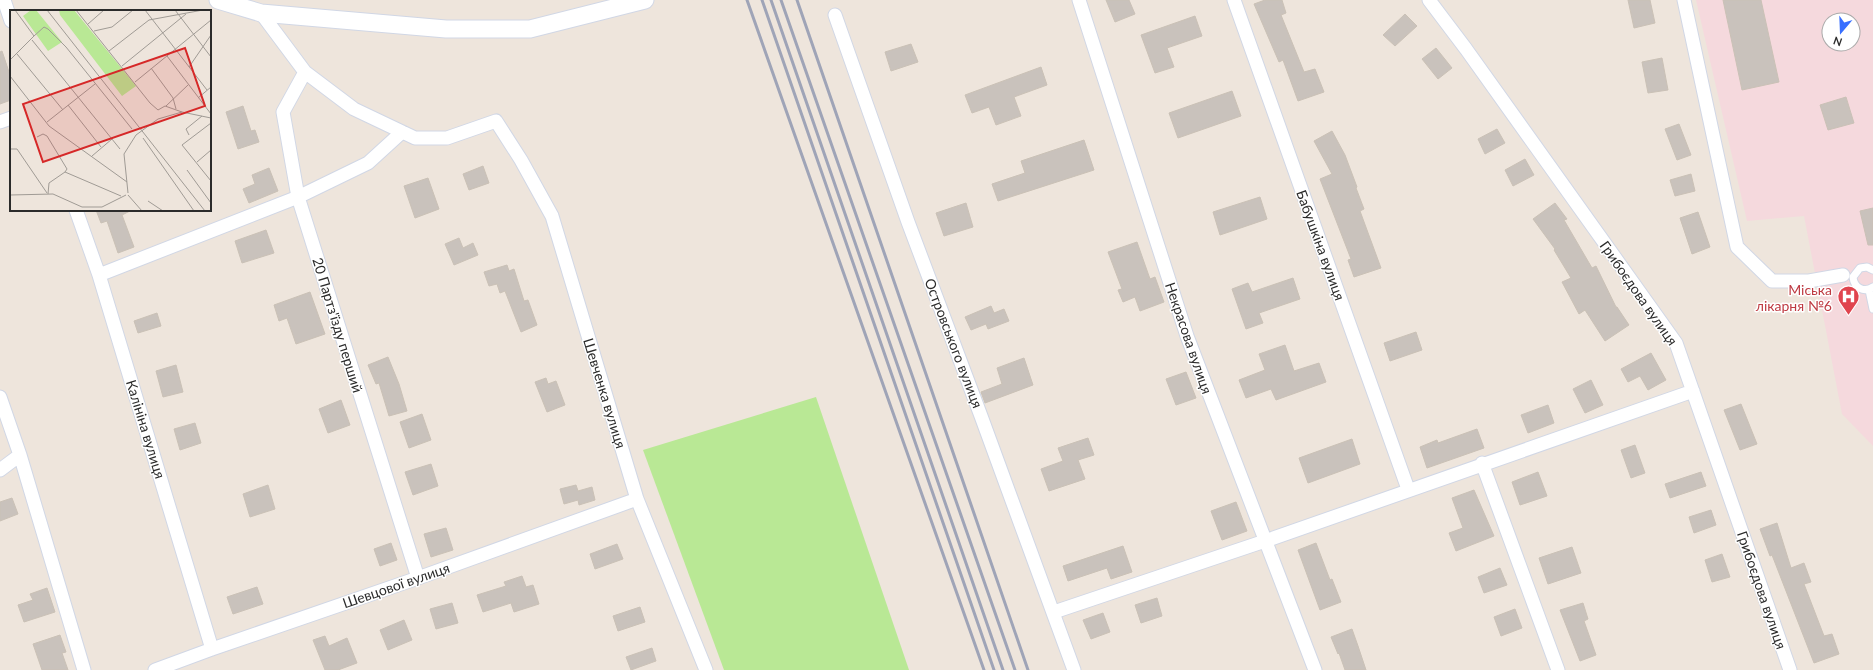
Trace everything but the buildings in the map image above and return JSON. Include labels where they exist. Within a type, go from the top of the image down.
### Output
[{"type":"street","points":[[4,0],[10,18]]},
{"type":"street","points":[[218,0],[261,13],[446,29],[530,29],[645,0]]},
{"type":"street","name":"Некрасова вулиця","points":[[1079,0],[1187,336],[1315,670]]},
{"type":"street","name":"Бабушкіна вулиця","points":[[1234,0],[1408,489]]},
{"type":"street","name":"Грибоєдова вулиця","points":[[1429,0],[1466,49],[1676,343],[1790,670]]},
{"type":"street","points":[[1684,0],[1737,247],[1772,281],[1809,281],[1848,275]]},
{"type":"street","points":[[99,275],[298,197],[368,163],[402,132],[354,109],[305,72],[261,13]]},
{"type":"street","name":"Островського вулиця","points":[[835,15],[908,222],[1054,612],[1074,670]]},
{"type":"street","name":"20 Партз'їзду перший","points":[[305,72],[283,112],[298,197],[418,578]]},
{"type":"street","points":[[0,122],[10,118]]},
{"type":"street","name":"Шевченка вулиця","points":[[402,132],[415,138],[447,138],[496,121],[521,160],[552,216],[637,499],[706,670]]},
{"type":"street","name":"Калініна вулиця","points":[[76,211],[99,275],[212,648]]},
{"type":"street","points":[[1054,612],[1693,391]]},
{"type":"street","points":[[0,397],[20,455],[84,670]]},
{"type":"street","points":[[0,470],[20,455]]},
{"type":"street","points":[[1482,464],[1558,670]]},
{"type":"street","name":"Шевцової вулиця","points":[[155,670],[212,648],[418,578],[637,499]]},
{"type":"lane","points":[[1873,270],[1863,267],[1848,275],[1858,288],[1871,288],[1873,309]]},
{"type":"shaded area","name":"Міська лікарня №6","points":[[1696,0],[1873,0],[1873,446],[1842,414],[1804,216],[1747,221]]},
{"type":"green space","points":[[816,397],[909,670],[724,670],[643,450]]},
{"type":"railway","points":[[747,0],[984,670]]},
{"type":"railway","points":[[762,0],[994,670]]},
{"type":"railway","points":[[771,0],[1003,670]]},
{"type":"railway","points":[[781,0],[1015,670]]},
{"type":"railway","points":[[797,0],[1028,670]]},
{"type":"place","name":"Міська лікарня №6","points":[[1848,316]]}]
